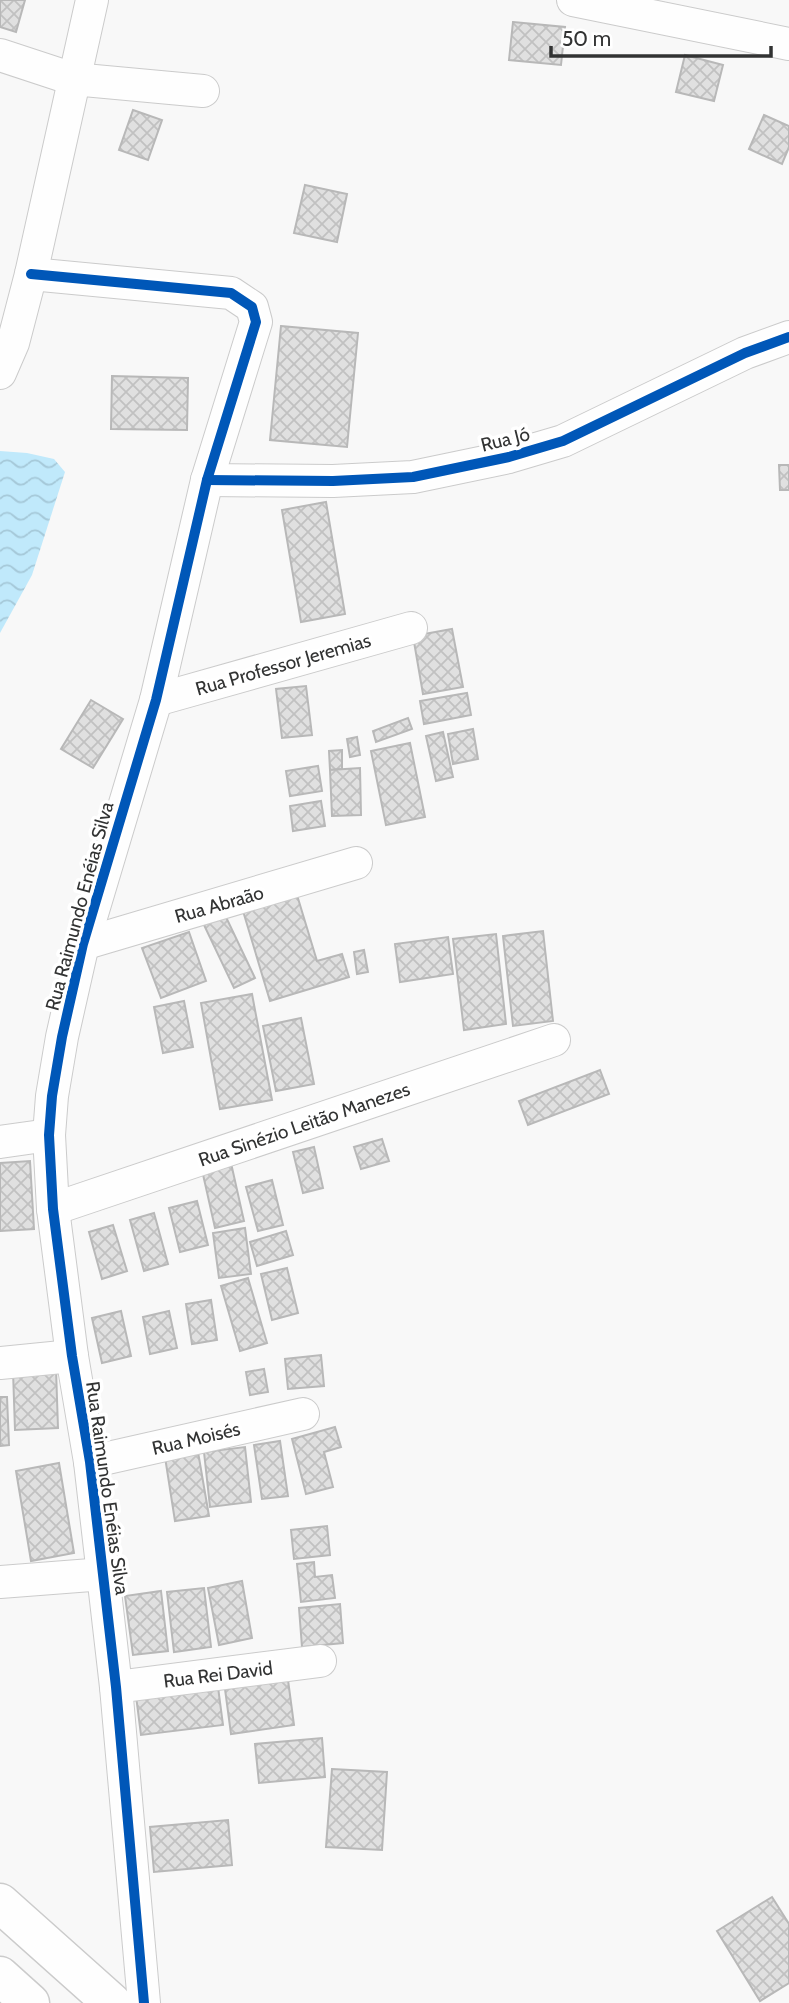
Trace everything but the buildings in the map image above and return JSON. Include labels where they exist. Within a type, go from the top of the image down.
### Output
[{"type":"main road","points":[[0,1903],[112,2003]]},
{"type":"main road","points":[[0,1976],[30,2003]]},
{"type":"street","points":[[0,373],[13,344],[31,274],[92,0]]},
{"type":"street","points":[[573,0],[789,44]]},
{"type":"street","points":[[0,55],[73,79],[203,92]]},
{"type":"street","name":"Rua Raimundo Enéias Silva","points":[[31,274],[231,293],[253,307],[256,322],[207,480],[156,700],[83,944],[60,1049],[49,1135],[53,1209],[104,1574],[144,2003]]},
{"type":"street","name":"Rua Jó","points":[[207,480],[333,481],[413,477],[509,457],[563,441],[745,353],[789,337]]},
{"type":"street","name":"Rua Professor Jeremias","points":[[156,700],[411,628]]},
{"type":"street","name":"Rua Abraão","points":[[83,944],[356,863]]},
{"type":"street","name":"Rua Sinézio Leitão Manezes","points":[[53,1209],[554,1040]]},
{"type":"street","points":[[0,1142],[49,1135]]},
{"type":"street","points":[[0,1363],[72,1356]]},
{"type":"street","name":"Rua Moisés","points":[[90,1462],[303,1414]]},
{"type":"street","points":[[0,1582],[104,1574]]},
{"type":"street","name":"Rua Rei David","points":[[116,1687],[320,1661]]},
{"type":"water","points":[[0,451],[54,459],[65,472],[32,575],[0,633]]},
{"type":"cycle path","points":[[31,274],[231,293],[252,307],[256,322],[207,480],[156,700],[83,944],[62,1037],[52,1096],[49,1135],[53,1209],[72,1356],[90,1462],[116,1687],[144,2003]]},
{"type":"cycle path","points":[[207,480],[333,481],[413,477],[509,457],[563,441],[745,353],[789,337]]}]
